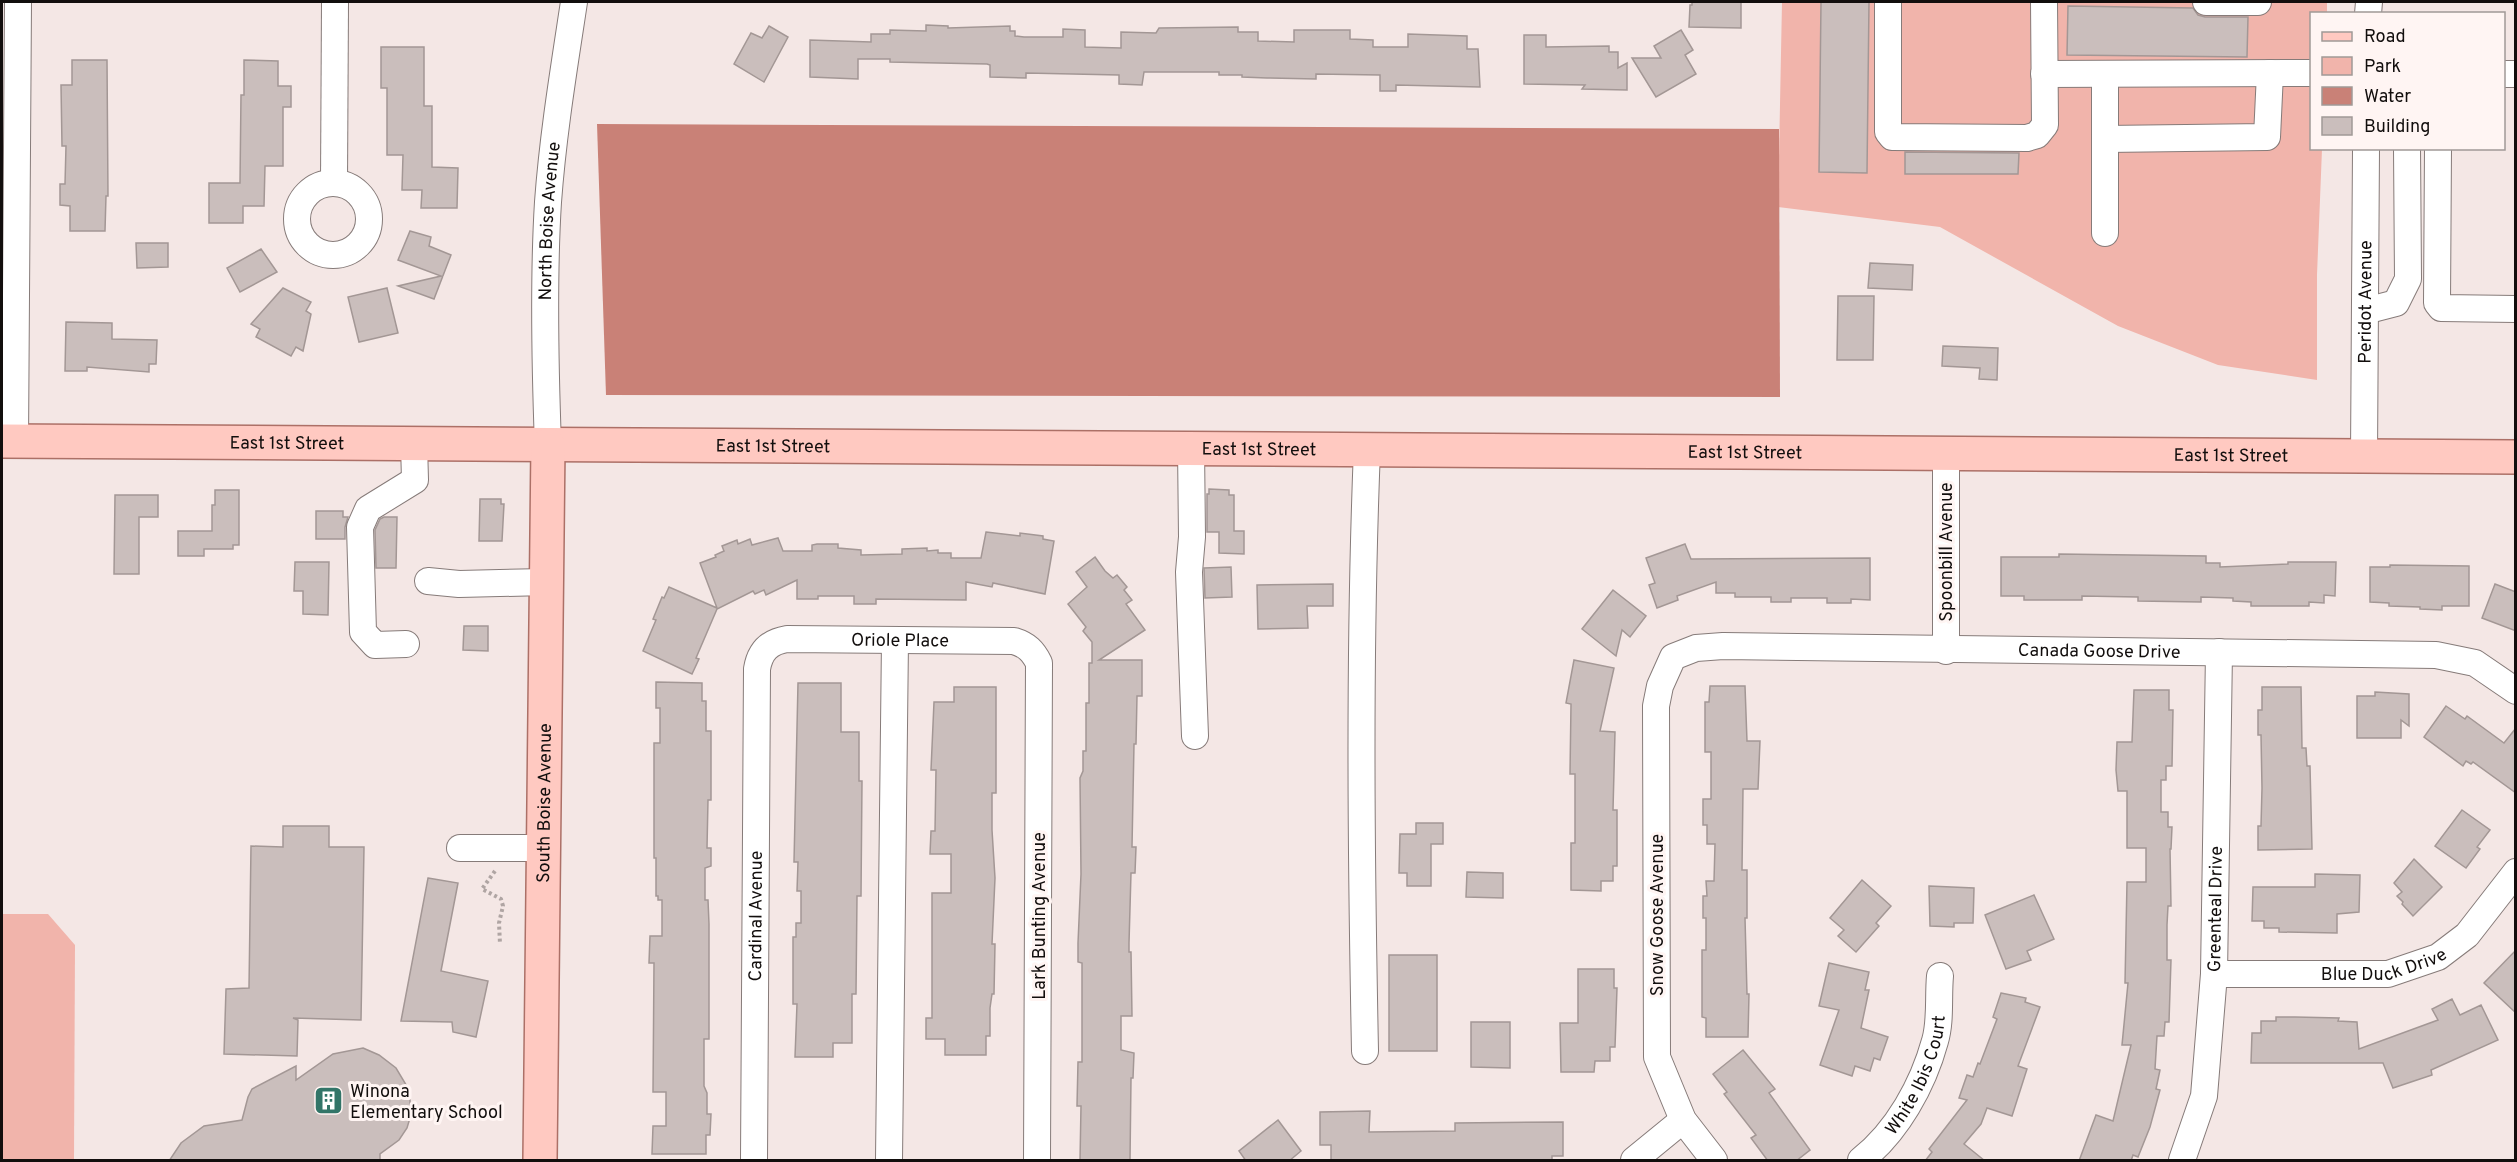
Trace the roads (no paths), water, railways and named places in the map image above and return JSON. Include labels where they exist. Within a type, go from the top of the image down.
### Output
[{"type":"main road","name":"East 1st Street","points":[[8,441],[2516,457]]},
{"type":"main road","name":"South Boise Avenue","points":[[540,1161],[548,445]]},
{"type":"street","points":[[8,441],[18,2]]},
{"type":"street","points":[[334,183],[336,2]]},
{"type":"street","name":"North Boise Avenue","points":[[548,445],[546,368],[548,204],[554,132],[574,2]]},
{"type":"street","points":[[1888,2],[1888,132],[1892,137],[2027,138],[2037,135],[2045,125],[2043,2]]},
{"type":"street","points":[[2206,2],[2258,2]]},
{"type":"street","points":[[2105,139],[2267,136],[2270,73]]},
{"type":"street","points":[[2044,74],[2310,73]]},
{"type":"street","points":[[2105,74],[2105,233]]},
{"type":"street","name":"Peridot Avenue","points":[[2364,456],[2366,150]]},
{"type":"street","points":[[2365,311],[2396,303],[2408,279],[2407,150]]},
{"type":"street","points":[[2438,150],[2437,303],[2441,308],[2516,309]]},
{"type":"street","points":[[406,644],[375,645],[363,632],[360,527],[368,509],[415,480],[414,444]]},
{"type":"street","points":[[1191,447],[1192,537],[1189,572],[1195,736]]},
{"type":"street","points":[[1365,1051],[1360,829],[1367,449]]},
{"type":"street","name":"Spoonbill Avenue","points":[[1946,454],[1946,651]]},
{"type":"street","points":[[428,581],[459,584],[546,582]]},
{"type":"street","points":[[889,1161],[895,640]]},
{"type":"street","name":"Oriole Place","points":[[757,669],[759,658],[767,647],[778,641],[895,640],[1014,641],[1026,645],[1034,652],[1041,671]]},
{"type":"street","name":"Canada Goose Drive","points":[[1673,657],[1696,648],[1723,646],[1946,651],[2436,655],[2475,663],[2516,691]]},
{"type":"street","name":"Greenteal Drive","points":[[2181,1161],[2204,1096],[2214,974],[2219,652]]},
{"type":"street","name":"Snow Goose Avenue","points":[[1673,657],[1660,686],[1656,706],[1657,1057],[1683,1120],[1714,1161]]},
{"type":"street","name":"Cardinal Avenue","points":[[754,1161],[757,669]]},
{"type":"street","name":"Lark Bunting Avenue","points":[[1036,1161],[1041,671]]},
{"type":"street","points":[[460,848],[542,848]]},
{"type":"street","name":"Blue Duck Drive","points":[[2214,974],[2388,974],[2438,957],[2467,935],[2516,872]]},
{"type":"street","name":"White Ibis Court","points":[[1861,1161],[1878,1147],[1915,1094],[1936,1039],[1940,976]]},
{"type":"street","points":[[1634,1161],[1683,1120]]},
{"type":"water","points":[[597,124],[1779,129],[1780,397],[606,395]]},
{"type":"place","name":"Winona Elementary School","points":[[329,1101]]}]
